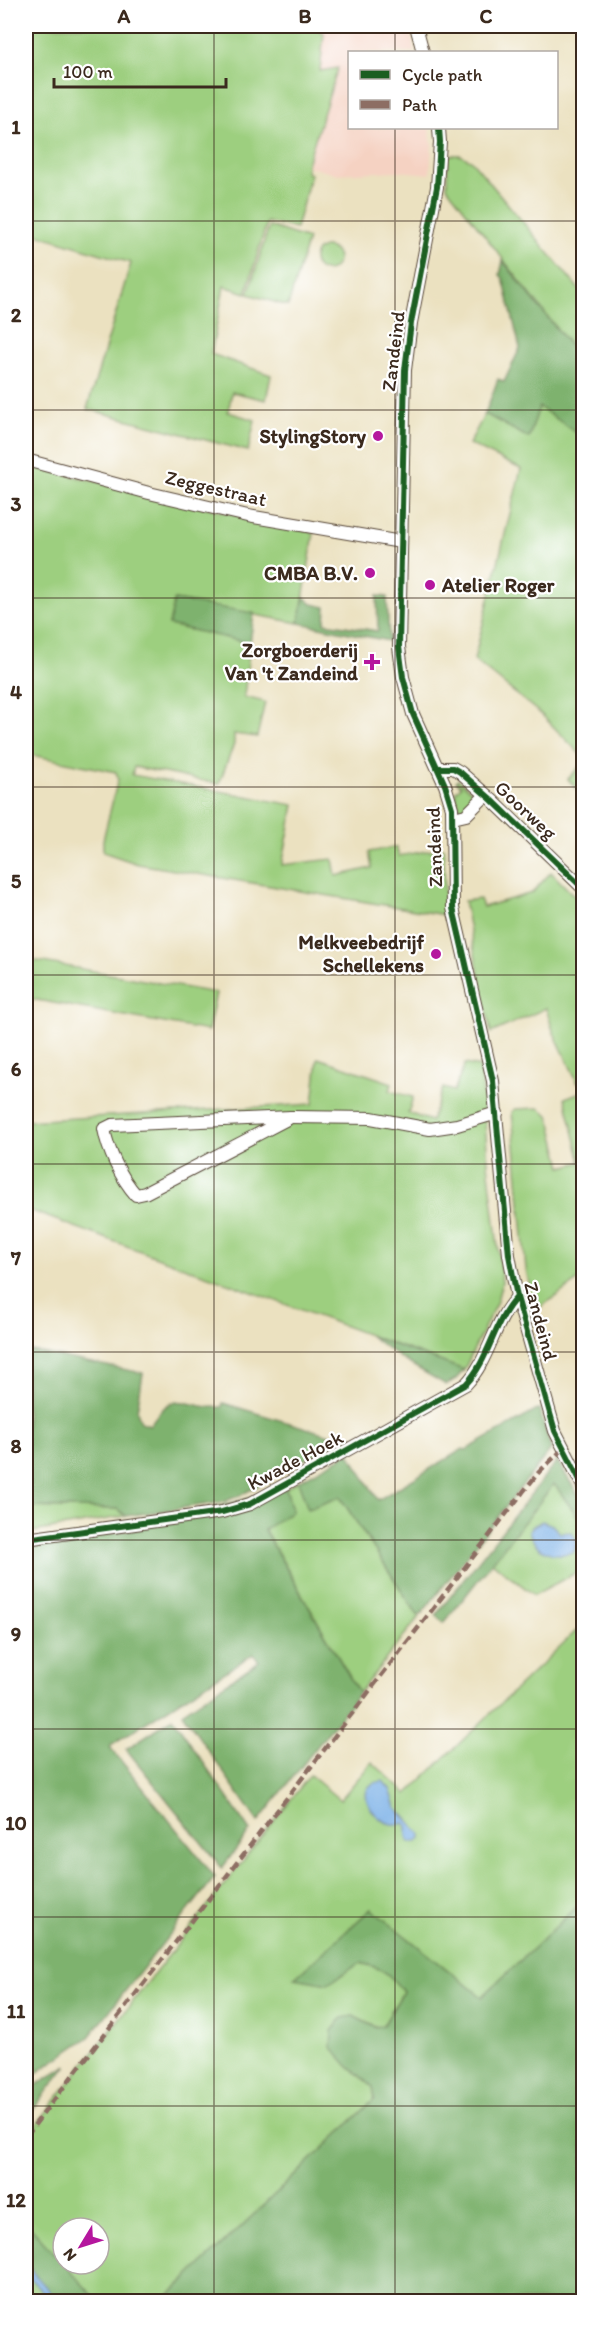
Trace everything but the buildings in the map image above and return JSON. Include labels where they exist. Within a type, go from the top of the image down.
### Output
[{"type":"street","points":[[416,26],[423,51]]},
{"type":"street","name":"Zandeind","points":[[439,129],[440,156],[437,187],[411,323],[405,370],[398,608],[401,663],[413,714],[449,796],[453,818],[451,881],[453,908],[489,1060],[497,1113],[509,1255],[517,1297],[555,1431],[584,1488]]},
{"type":"street","name":"Zeggestraat","points":[[26,460],[149,493],[248,516],[401,542]]},
{"type":"street","name":"Goorweg","points":[[438,768],[453,768],[486,795],[584,889]]},
{"type":"street","name":"Zandeind","points":[[453,818],[466,815],[486,795]]},
{"type":"street","points":[[291,1117],[145,1193],[136,1195],[107,1144],[104,1129],[112,1125],[291,1117],[371,1118],[439,1129],[497,1113]]},
{"type":"street","name":"Kwade Hoek","points":[[26,1539],[222,1512],[250,1504],[466,1384],[478,1368],[507,1307],[517,1297]]},
{"type":"shaded area","points":[[315,26],[409,26],[415,51],[348,51],[348,129],[429,129],[432,145],[430,174],[397,171],[338,174],[306,166],[338,69],[320,71],[324,33]]},
{"type":"green space","points":[[26,26],[315,26],[324,33],[320,71],[338,68],[307,164],[307,173],[311,174],[296,228],[267,222],[246,293],[224,286],[211,354],[271,375],[266,400],[232,392],[228,412],[255,420],[248,451],[87,409],[131,263],[26,231]]},
{"type":"green space","points":[[448,155],[460,155],[471,160],[583,294],[583,362],[447,187]]},
{"type":"green space","points":[[269,226],[308,239],[288,306],[248,294]]},
{"type":"green space","points":[[326,247],[335,250],[338,259],[335,268],[326,271],[317,268],[314,259],[317,250]]},
{"type":"green space","points":[[503,261],[583,362],[583,437],[539,407],[529,438],[485,414],[498,379],[504,382],[520,348],[503,278],[500,275]]},
{"type":"green space","points":[[539,406],[583,437],[583,757],[542,715],[474,660],[521,469],[469,444],[485,414],[529,438]]},
{"type":"green space","points":[[26,465],[314,533],[299,623],[175,600],[169,625],[250,643],[244,697],[265,702],[257,737],[234,734],[234,744],[219,784],[134,767],[132,775],[294,805],[282,865],[333,859],[336,876],[372,868],[369,852],[396,847],[399,856],[444,848],[445,915],[138,864],[103,852],[103,840],[118,779],[116,772],[26,754]]},
{"type":"green space","points":[[377,596],[387,597],[389,641],[299,623],[304,597],[312,604],[326,607],[325,623],[378,631]]},
{"type":"green space","points":[[174,600],[254,613],[250,643],[169,625]]},
{"type":"green space","points":[[583,763],[583,796],[568,779]]},
{"type":"green space","points":[[458,779],[477,796],[460,811],[455,792],[461,786],[456,781]]},
{"type":"green space","points":[[551,872],[583,905],[584,1080],[578,1083],[553,1031],[546,1008],[491,1033],[464,901],[480,899],[483,907],[532,893]]},
{"type":"green space","points":[[26,959],[216,993],[208,1031],[26,998]]},
{"type":"green space","points":[[318,1058],[392,1083],[390,1091],[413,1097],[408,1113],[431,1121],[443,1088],[454,1091],[465,1064],[481,1067],[488,1163],[502,1282],[497,1301],[464,1370],[26,1209],[26,1121],[313,1104]]},
{"type":"green space","points":[[583,1091],[583,1277],[535,1311],[526,1270],[512,1112],[515,1109],[539,1108],[549,1115],[562,1167],[581,1162],[565,1098]]},
{"type":"green space","points":[[370,1336],[464,1370],[446,1385],[405,1361]]},
{"type":"green space","points":[[26,1350],[143,1373],[137,1411],[141,1422],[150,1425],[159,1412],[175,1402],[210,1407],[222,1407],[223,1403],[343,1439],[241,1495],[223,1502],[126,1516],[118,1509],[26,1507]]},
{"type":"green space","points":[[539,1409],[551,1449],[419,1617],[340,1497],[308,1509],[298,1481],[349,1453],[378,1500],[463,1449],[466,1450]]},
{"type":"green space","points":[[557,1461],[583,1502],[583,1524],[554,1484],[444,1623],[436,1615]]},
{"type":"green space","points":[[298,1481],[340,1497],[419,1617],[359,1693],[264,1529],[292,1511],[286,1488]]},
{"type":"green space","points":[[554,1483],[583,1524],[583,1569],[534,1595],[492,1562]]},
{"type":"green space","points":[[286,1488],[292,1511],[264,1530],[359,1693],[258,1822],[182,1713],[259,1661],[253,1654],[109,1746],[215,1877],[89,2037],[26,2080],[26,1547],[138,1529]]},
{"type":"green space","points":[[26,1507],[118,1509],[126,1516],[26,1533]]},
{"type":"green space","points":[[576,1631],[584,1639],[583,1901],[482,1997],[371,1909],[296,1977],[328,1984],[359,1963],[385,1972],[403,1992],[383,2026],[377,2028],[353,2016],[348,2066],[373,2087],[375,2099],[163,2301],[98,2301],[74,2276],[111,2276],[111,2216],[51,2216],[51,2251],[26,2223],[26,2138],[310,1775],[340,1800],[372,1762],[407,1794]]},
{"type":"green space","points":[[173,1718],[250,1831],[222,1868],[126,1749]]},
{"type":"green space","points":[[583,1901],[583,2301],[163,2301],[375,2099],[373,2087],[348,2066],[331,2047],[332,2031],[342,2018],[353,2016],[376,2028],[383,2026],[403,1992],[385,1972],[360,1963],[328,1984],[295,1978],[371,1909],[482,1997]]},
{"type":"green space","points":[[67,2065],[26,2119],[26,2092]]},
{"type":"green space","points":[[26,2223],[51,2250],[51,2276],[75,2276],[98,2301],[58,2301],[26,2267]]},
{"type":"green space","points":[[26,2274],[51,2301],[34,2301],[26,2292]]},
{"type":"water","points":[[542,1521],[552,1525],[560,1533],[571,1532],[577,1541],[574,1552],[552,1554],[540,1548],[529,1531]]},
{"type":"water","points":[[383,1781],[390,1789],[396,1807],[421,1834],[421,1839],[417,1842],[410,1842],[407,1836],[407,1826],[404,1823],[393,1824],[384,1821],[371,1809],[366,1795],[368,1788]]},
{"type":"water","points":[[26,2265],[59,2301],[51,2301],[26,2274]]},
{"type":"marked path","points":[[26,2136],[523,1492],[539,1472],[563,1449]]},
{"type":"cycle path","points":[[439,129],[437,187],[411,323],[405,370],[399,647],[403,677],[413,714],[445,785],[452,808],[453,908],[493,1081],[509,1255],[517,1297],[555,1431],[584,1488]]},
{"type":"cycle path","points":[[438,768],[453,768],[460,772],[584,889]]},
{"type":"cycle path","points":[[26,1539],[222,1512],[250,1504],[466,1384],[481,1363],[502,1318],[517,1297]]},
{"type":"place","name":"StylingStory","points":[[378,436]]},
{"type":"place","name":"CMBA B.V.","points":[[370,573]]},
{"type":"place","name":"Atelier Roger","points":[[430,585]]},
{"type":"place","name":"Zorgboerderij Van 't Zandeind","points":[[372,662]]},
{"type":"place","name":"Melkveebedrijf Schellekens","points":[[436,954]]}]
